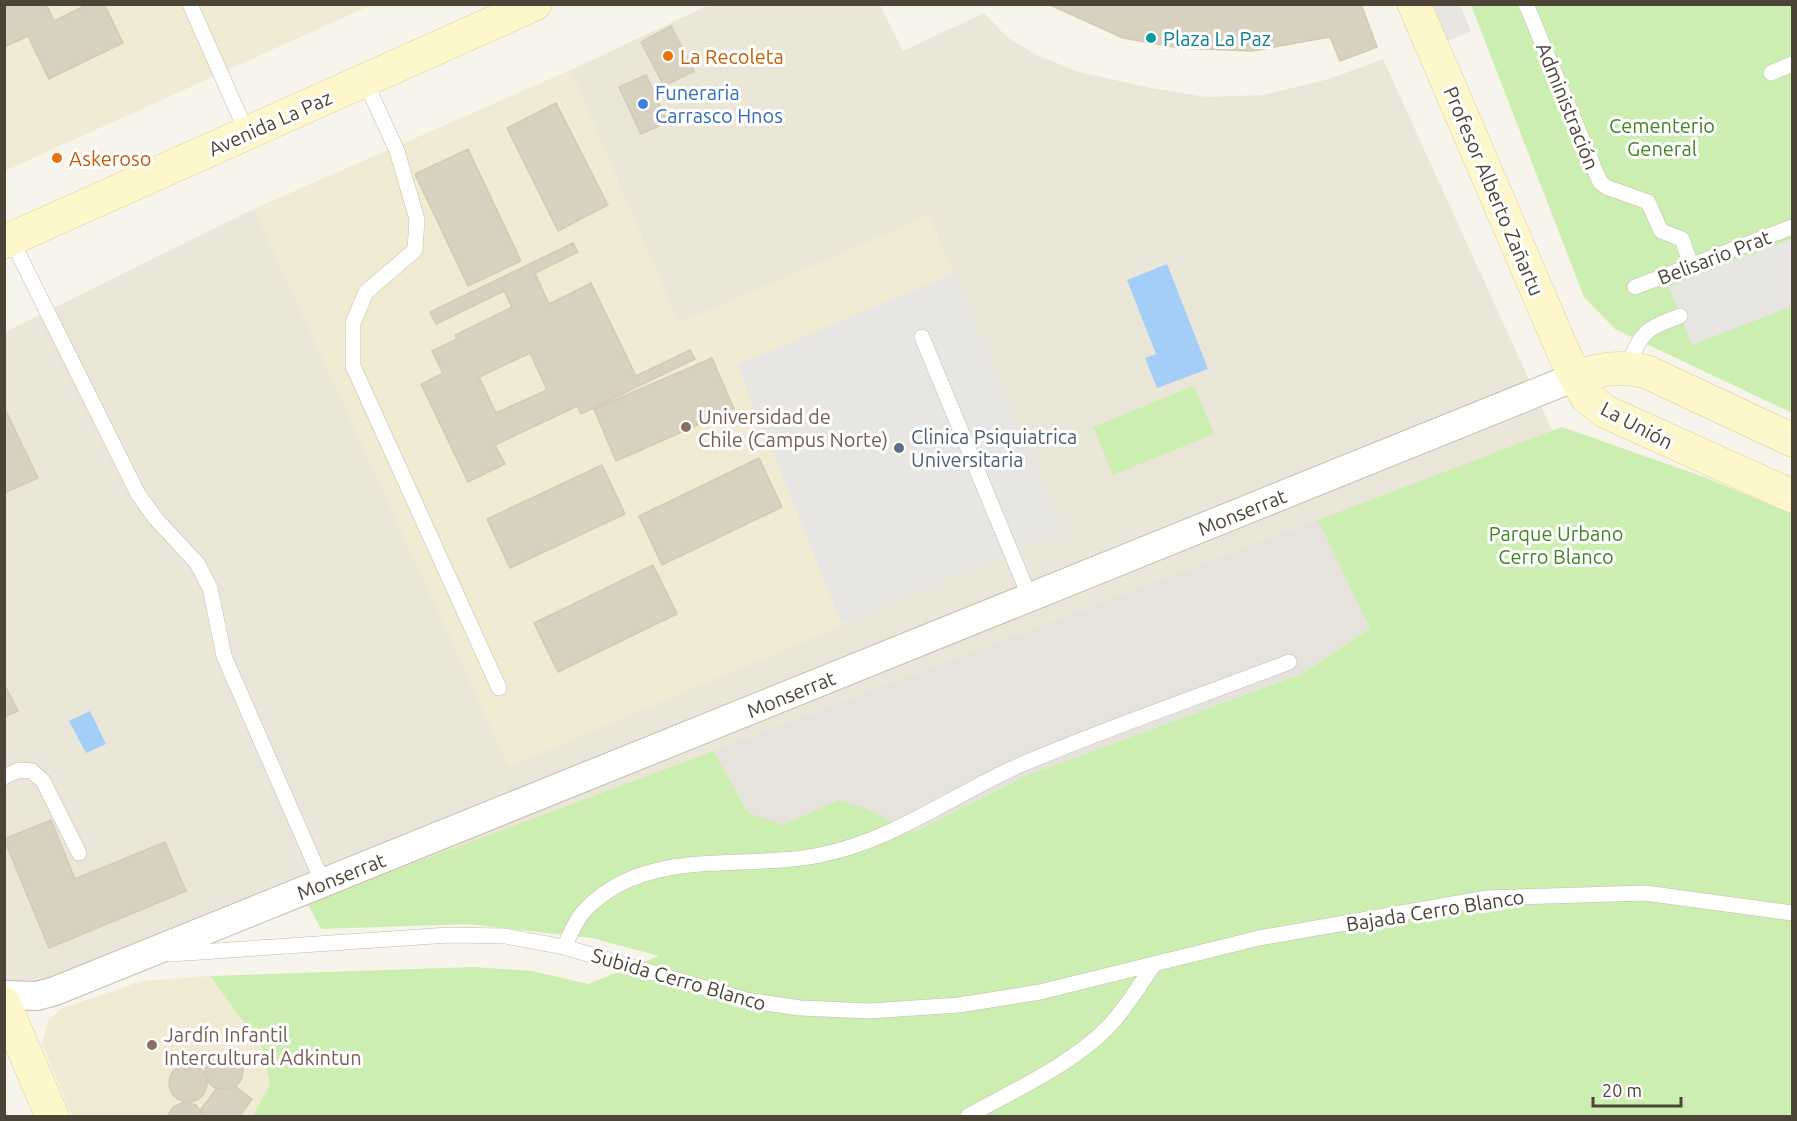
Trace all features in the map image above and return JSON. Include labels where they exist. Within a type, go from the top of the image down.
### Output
[{"type":"main road","name":"Avenida La Paz","points":[[8,241],[535,4]]},
{"type":"main road","name":"Profesor Alberto Zañartu","points":[[1414,4],[1575,377]]},
{"type":"main road","name":"La Unión","points":[[1792,440],[1647,372],[1627,367],[1608,367],[1575,377],[1586,396],[1604,411],[1792,496]]},
{"type":"main road","points":[[4,1003],[52,1116]]},
{"type":"street","name":"Monserrat","points":[[4,995],[38,996],[140,957],[1575,377]]},
{"type":"lane","points":[[190,4],[247,133]]},
{"type":"lane","name":"Administración","points":[[1526,4],[1600,182],[1606,187],[1648,202],[1661,231],[1682,239],[1691,265]]},
{"type":"lane","points":[[1771,73],[1792,64]]},
{"type":"lane","points":[[365,81],[397,151],[417,219],[415,250],[366,292],[353,323],[353,366],[499,688]]},
{"type":"lane","name":"Belisario Prat","points":[[1635,287],[1792,227]]},
{"type":"lane","points":[[8,241],[138,494],[156,519],[197,563],[210,588],[224,656],[323,883]]},
{"type":"lane","points":[[1627,367],[1642,333],[1680,316]]},
{"type":"lane","points":[[922,337],[1030,598]]},
{"type":"lane","points":[[564,947],[585,909],[608,891],[637,877],[691,863],[789,859],[852,847],[911,823],[1017,767],[1289,663]]},
{"type":"lane","points":[[4,777],[19,770],[32,771],[43,781],[79,853]]},
{"type":"lane","name":"Bajada Cerro Blanco","points":[[1153,966],[1259,938],[1497,897],[1645,893],[1792,913]]},
{"type":"lane","name":"Subida Cerro Blanco","points":[[140,957],[218,949],[449,935],[505,936],[564,947],[746,1000],[777,1006],[848,1011],[892,1010],[989,1001],[1153,966]]},
{"type":"lane","points":[[968,1116],[1048,1071],[1089,1043],[1124,1009],[1153,966]]},
{"type":"shaded area","points":[[5,4],[371,5],[5,171]]},
{"type":"shaded area","points":[[709,5],[880,5],[903,51],[984,13],[1008,38],[1037,55],[1079,72],[1206,97],[1263,95],[1329,79],[1383,59],[1597,529],[787,880],[720,752],[5,1019],[5,332],[254,209],[571,70]]},
{"type":"shaded area","points":[[1425,5],[1460,5],[1471,31],[1441,44]]},
{"type":"shaded area","name":"Universidad de Chile (Campus Norte)","points":[[571,70],[679,323],[929,215],[1063,531],[509,767],[254,209]]},
{"type":"shaded area","points":[[1792,239],[1792,306],[1692,345],[1669,286]]},
{"type":"shaded area","name":"Clinica Psiquiatrica Universitaria","points":[[954,273],[1063,531],[842,624],[737,365]]},
{"type":"shaded area","points":[[1318,520],[1370,628],[1301,674],[1025,776],[915,832],[864,808],[832,803],[783,825],[747,812],[714,751]]},
{"type":"shaded area","name":"Jardín Infantil Intercultural Adkintun","points":[[210,976],[262,1047],[270,1084],[253,1116],[72,1116],[42,1044],[48,1021],[62,1008],[142,981]]},
{"type":"green space","name":"Cementerio General","points":[[1471,5],[1792,5],[1792,413],[1615,329],[1584,297]]},
{"type":"green space","points":[[1194,386],[1214,434],[1113,475],[1093,427]]},
{"type":"green space","name":"Parque Urbano Cerro Blanco","points":[[1562,427],[1704,477],[1792,514],[1792,1116],[253,1116],[270,1084],[262,1047],[210,976],[473,967],[532,971],[588,984],[659,956],[592,938],[467,924],[321,929],[307,903],[714,751],[747,812],[783,825],[839,800],[864,808],[915,832],[1025,776],[1301,674],[1370,628],[1318,520]]},
{"type":"water","points":[[1167,264],[1208,369],[1157,388],[1145,358],[1156,354],[1127,280]]},
{"type":"water","points":[[90,711],[106,744],[86,753],[69,721]]},
{"type":"building","points":[[10,4],[46,4],[54,21],[88,4],[104,4],[123,43],[49,79],[28,36],[4,47],[4,7]]},
{"type":"building","points":[[1048,4],[1361,4],[1377,47],[1340,61],[1330,37],[1252,51],[1180,48],[1123,38]]},
{"type":"building","name":"La Recoleta","points":[[671,26],[694,71],[664,86],[641,42]]},
{"type":"building","name":"Funeraria Carrasco Hnos","points":[[646,75],[668,122],[641,134],[619,87]]},
{"type":"building","points":[[556,103],[608,205],[558,231],[507,128]]},
{"type":"building","points":[[468,149],[521,261],[468,286],[415,174]]},
{"type":"building","points":[[573,243],[578,252],[535,273],[549,304],[591,283],[636,376],[690,350],[695,359],[581,414],[577,406],[495,445],[505,464],[468,482],[421,384],[443,373],[432,351],[457,339],[455,335],[512,307],[504,291],[436,324],[430,312]],"holes":[[[530,353],[547,390],[496,413],[479,377]]]},
{"type":"building","points":[[712,358],[734,409],[616,461],[594,409]]},
{"type":"building","points":[[4,407],[38,478],[4,493]]},
{"type":"building","points":[[759,458],[782,507],[662,565],[639,516]]},
{"type":"building","points":[[602,465],[625,514],[510,568],[487,519]]},
{"type":"building","points":[[653,565],[677,614],[558,672],[534,623]]},
{"type":"building","points":[[4,684],[18,711],[4,717]]},
{"type":"building","points":[[51,820],[75,879],[165,842],[186,891],[49,948],[4,839]]},
{"type":"building","points":[[224,1052],[237,1058],[243,1071],[237,1084],[224,1090],[211,1084],[205,1071],[211,1058]]},
{"type":"building","points":[[188,1064],[201,1070],[207,1083],[201,1096],[188,1102],[175,1096],[169,1083],[175,1070]]},
{"type":"building","points":[[235,1086],[252,1099],[240,1116],[204,1116],[201,1109],[217,1088],[229,1089]]},
{"type":"building","points":[[184,1102],[196,1105],[204,1116],[168,1116],[173,1107]]},
{"type":"place","name":"Plaza La Paz","points":[[1151,38]]},
{"type":"place","name":"La Recoleta","points":[[668,56]]},
{"type":"place","name":"Funeraria Carrasco Hnos","points":[[643,104]]},
{"type":"place","name":"Askeroso","points":[[57,158]]},
{"type":"place","name":"Universidad de Chile (Campus Norte)","points":[[686,427]]},
{"type":"place","name":"Clinica Psiquiatrica Universitaria","points":[[899,448]]},
{"type":"place","name":"Jardín Infantil Intercultural Adkintun","points":[[152,1045]]}]
